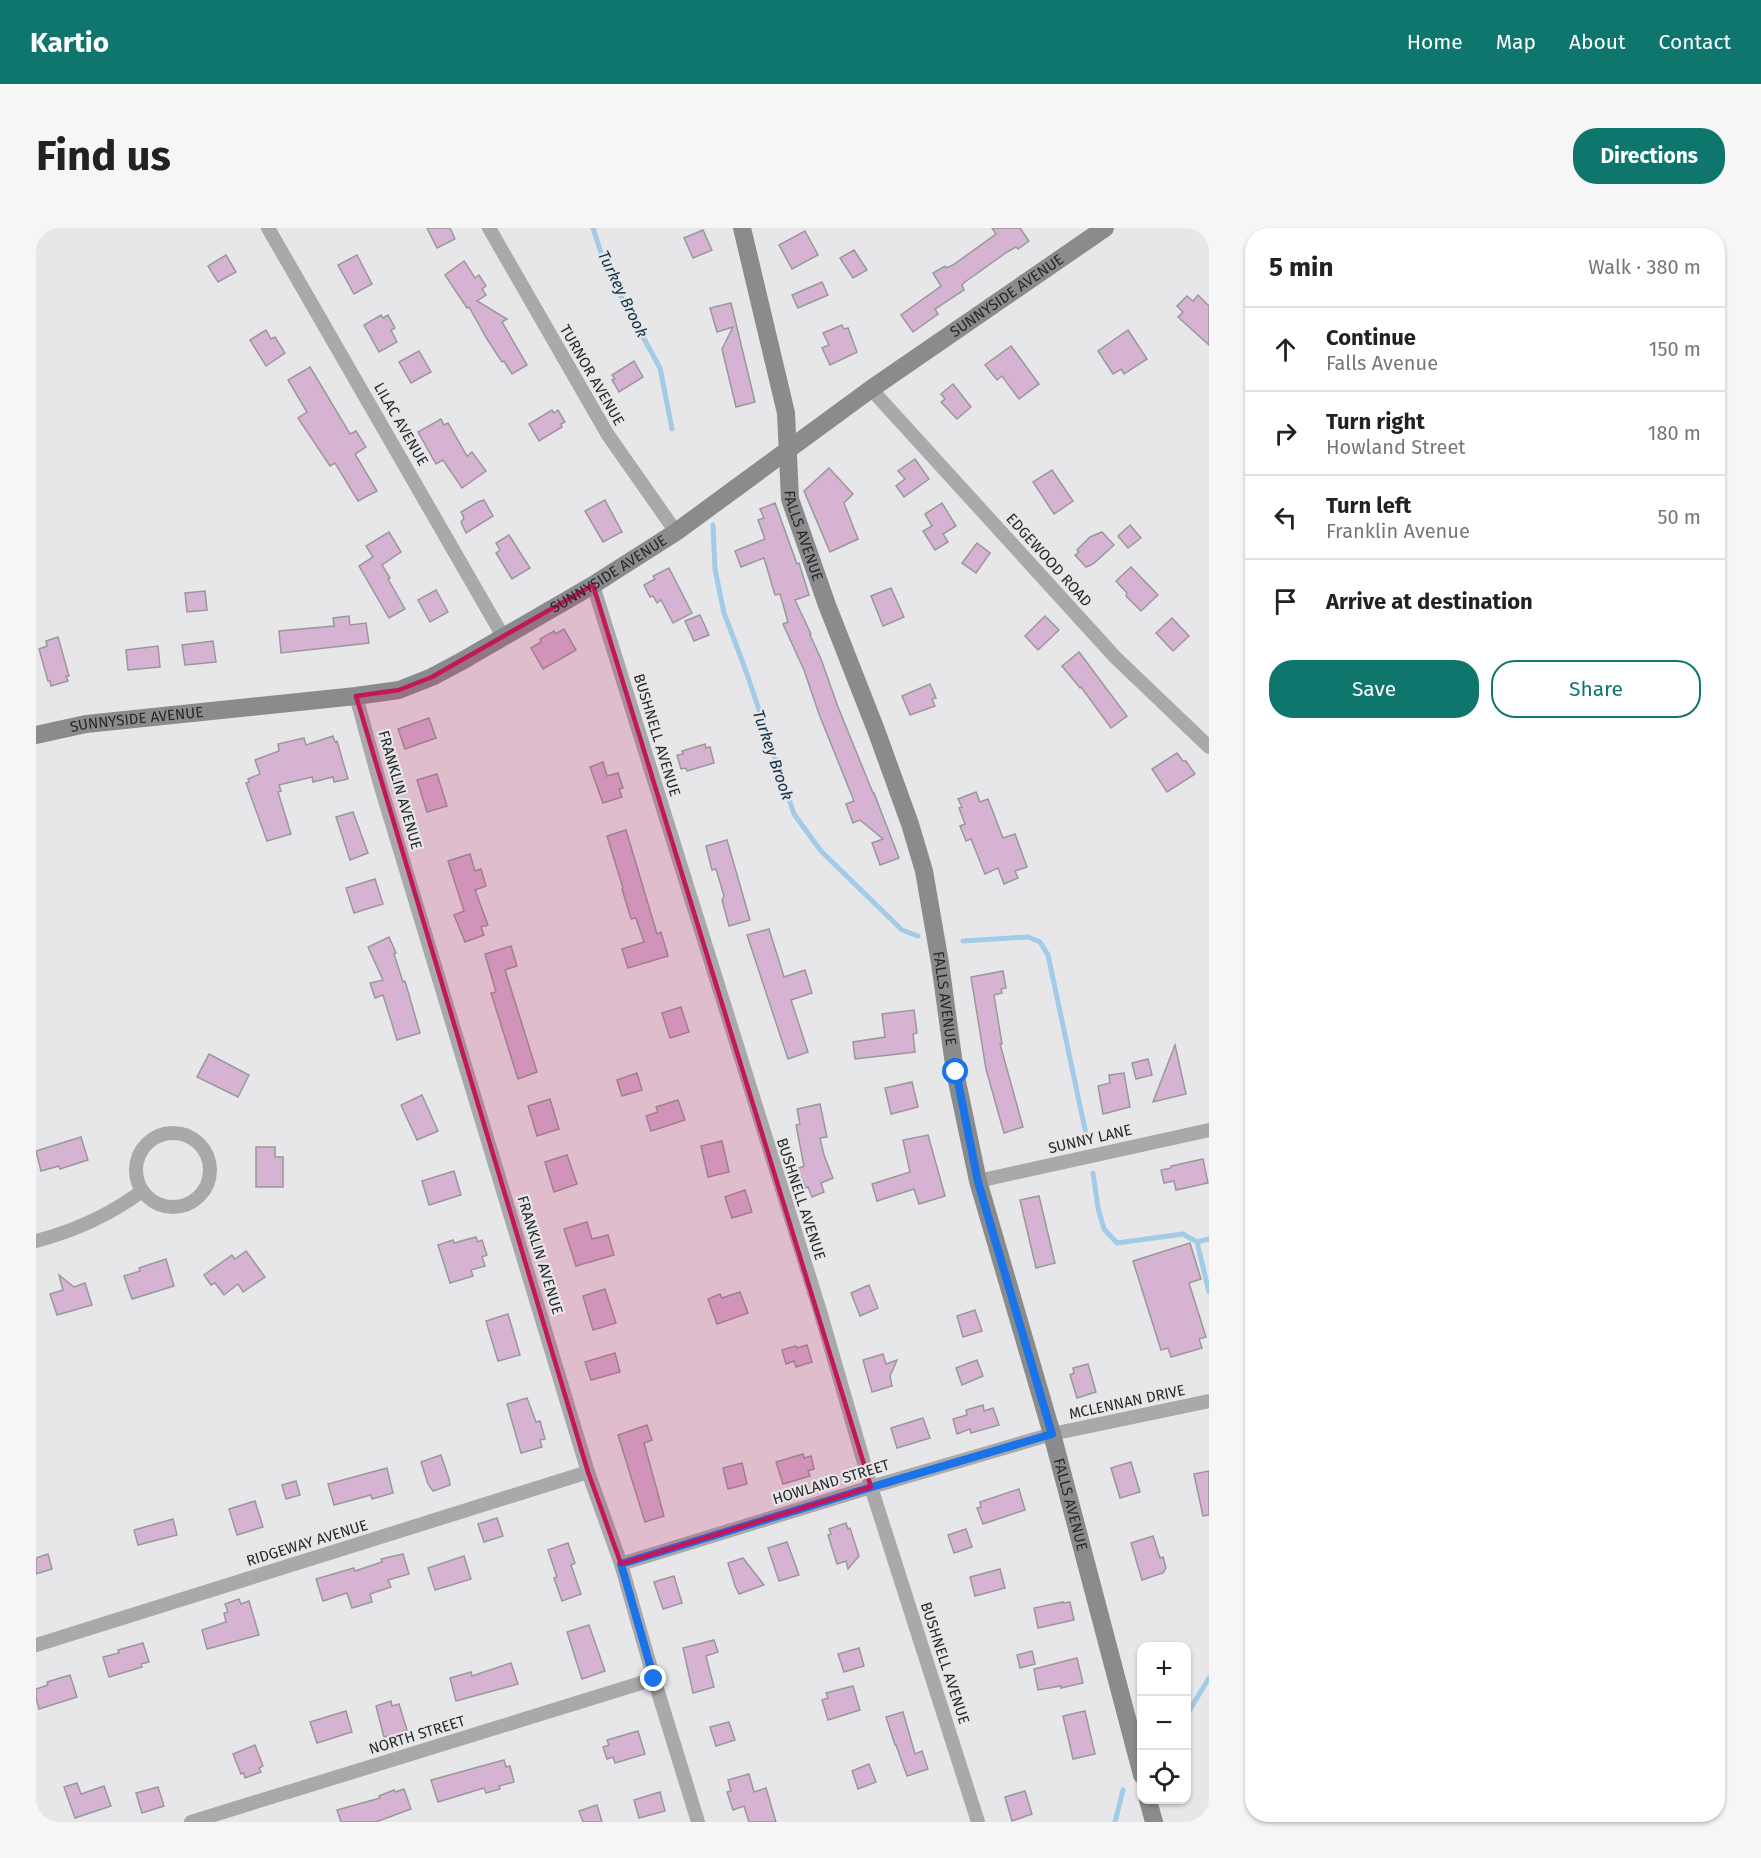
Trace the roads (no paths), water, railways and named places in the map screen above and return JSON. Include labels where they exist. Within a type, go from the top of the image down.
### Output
[{"type":"main road","name":"SUNNYSIDE AVENUE","points":[[36,735],[86,724],[399,690],[432,677],[504,638],[676,532],[871,389],[1105,228]]},
{"type":"main road","name":"FALLS AVENUE","points":[[746,229],[786,413],[790,499],[827,605],[902,803],[924,871],[956,1072],[978,1182],[1052,1434],[1137,1756]]},
{"type":"main road","points":[[1149,1804],[1154,1822]]},
{"type":"street","name":"LILAC AVENUE","points":[[268,228],[504,638]]},
{"type":"street","name":"TURNOR AVENUE","points":[[489,228],[608,435],[676,532]]},
{"type":"street","name":"EDGEWOOD ROAD","points":[[871,389],[1115,657],[1209,747]]},
{"type":"street","name":"BUSHNELL AVENUE","points":[[593,585],[978,1822]]},
{"type":"street","name":"FRANKLIN AVENUE","points":[[356,696],[380,784],[588,1472],[621,1564],[698,1822]]},
{"type":"street","name":"SUNNY LANE","points":[[978,1182],[1209,1130]]},
{"type":"street","points":[[175,1132],[192,1138],[205,1150],[210,1161],[209,1179],[201,1195],[193,1202],[171,1208],[150,1200],[142,1191],[137,1181],[135,1168],[144,1146],[152,1138],[163,1133],[175,1132]]},
{"type":"street","points":[[36,1241],[62,1235],[110,1213],[142,1191]]},
{"type":"street","name":"MCLENNAN DRIVE","points":[[1052,1434],[1209,1401]]},
{"type":"street","name":"HOWLAND STREET","points":[[621,1564],[1052,1434]]},
{"type":"street","name":"RIDGEWAY AVENUE","points":[[36,1645],[588,1472]]},
{"type":"street","name":"NORTH STREET","points":[[191,1822],[654,1679]]},
{"type":"waterway","name":"Turkey Brook","points":[[593,228],[607,271],[660,368],[672,429]]},
{"type":"waterway","name":"Turkey Brook","points":[[713,525],[715,569],[724,613],[794,814],[821,851],[902,930],[918,936]]},
{"type":"waterway","name":"Turkey Brook","points":[[963,941],[1028,937],[1040,942],[1048,955],[1086,1134]]},
{"type":"waterway","name":"Turkey Brook","points":[[1093,1173],[1098,1208],[1104,1229],[1117,1243],[1183,1234],[1197,1242],[1209,1292]]},
{"type":"waterway","points":[[1197,1242],[1209,1239]]},
{"type":"waterway","name":"Turkey Brook","points":[[1191,1708],[1209,1678]]},
{"type":"waterway","name":"Turkey Brook","points":[[1115,1822],[1123,1790]]}]
